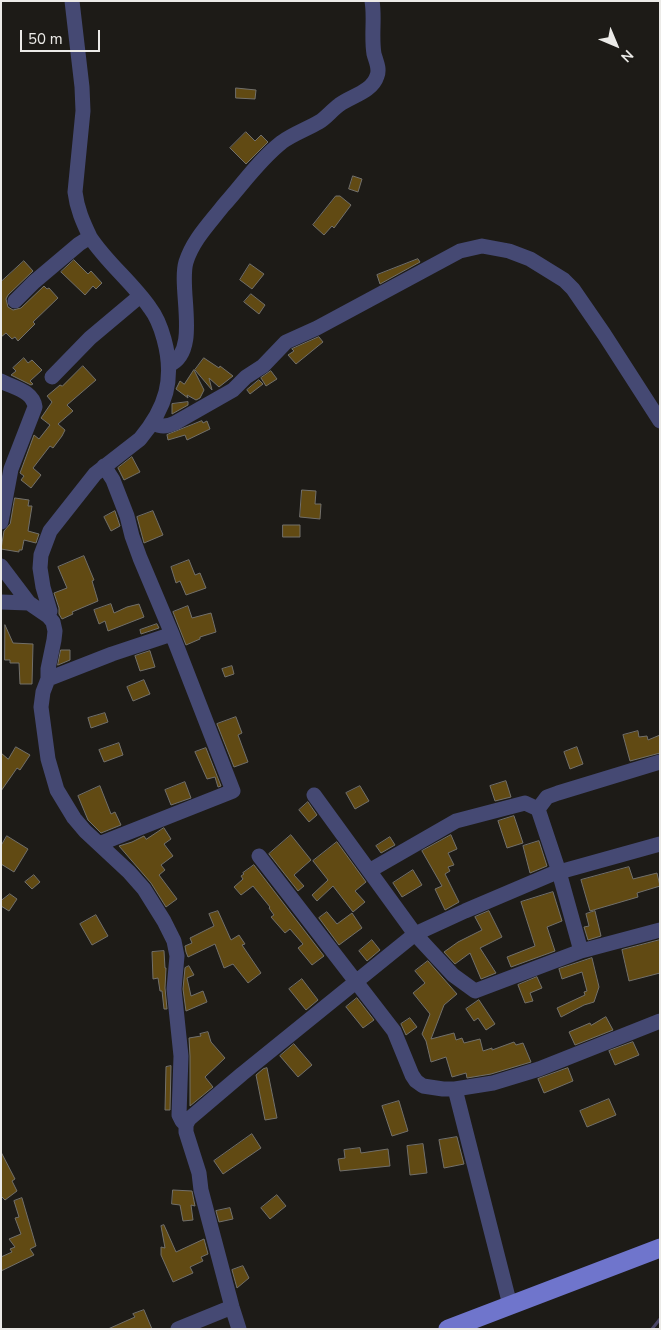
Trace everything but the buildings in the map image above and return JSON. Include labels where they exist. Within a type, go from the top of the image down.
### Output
[{"type":"main road","points":[[448,1329],[660,1248]]},
{"type":"street","points":[[48,616],[50,611],[49,605],[43,588],[40,568],[44,543],[50,531],[84,485],[104,466],[140,439],[152,423],[167,392],[170,365],[165,342],[151,308],[105,258],[90,237],[77,204],[75,192],[83,111],[72,1]]},
{"type":"street","points":[[170,365],[179,359],[184,350],[187,315],[183,276],[185,264],[190,251],[206,226],[250,174],[282,143],[321,120],[330,111],[369,87],[375,81],[378,75],[378,67],[373,42],[372,1]]},
{"type":"street","points":[[15,301],[34,282],[90,237]]},
{"type":"street","points":[[152,423],[160,427],[167,427],[175,423],[233,390],[246,377],[263,366],[286,342],[317,328],[460,250],[482,246],[509,251],[530,259],[564,280],[573,289],[604,334],[660,420]]},
{"type":"street","points":[[52,377],[90,338],[140,296]]},
{"type":"street","points":[[1,381],[30,396],[36,407],[11,469],[1,522]]},
{"type":"street","points":[[99,844],[233,791],[172,634],[140,558],[132,536],[128,516],[113,480],[104,466]]},
{"type":"street","points":[[1,566],[28,603],[48,616],[53,622],[55,631],[48,679],[41,707],[48,759],[57,790],[74,818],[144,889],[174,941],[177,956],[174,989],[181,1056],[179,1116],[186,1125]]},
{"type":"street","points":[[1,602],[28,603]]},
{"type":"street","points":[[48,679],[119,651],[172,634]]},
{"type":"street","points":[[538,809],[547,797],[660,762]]},
{"type":"street","points":[[314,795],[415,934],[453,975],[475,991],[580,951],[660,930]]},
{"type":"street","points":[[369,871],[456,821],[525,803],[538,809],[559,872],[580,951]]},
{"type":"street","points":[[239,1329],[199,1173],[186,1132],[186,1125],[198,1111],[415,934],[559,872],[660,844]]},
{"type":"street","points":[[259,856],[394,1031],[412,1075],[423,1086],[455,1089],[493,1083],[539,1069],[660,1021]]},
{"type":"street","points":[[455,1089],[510,1305]]},
{"type":"street","points":[[178,1329],[232,1307]]},
{"type":"waterway","points":[[652,1329],[660,1319]]}]
